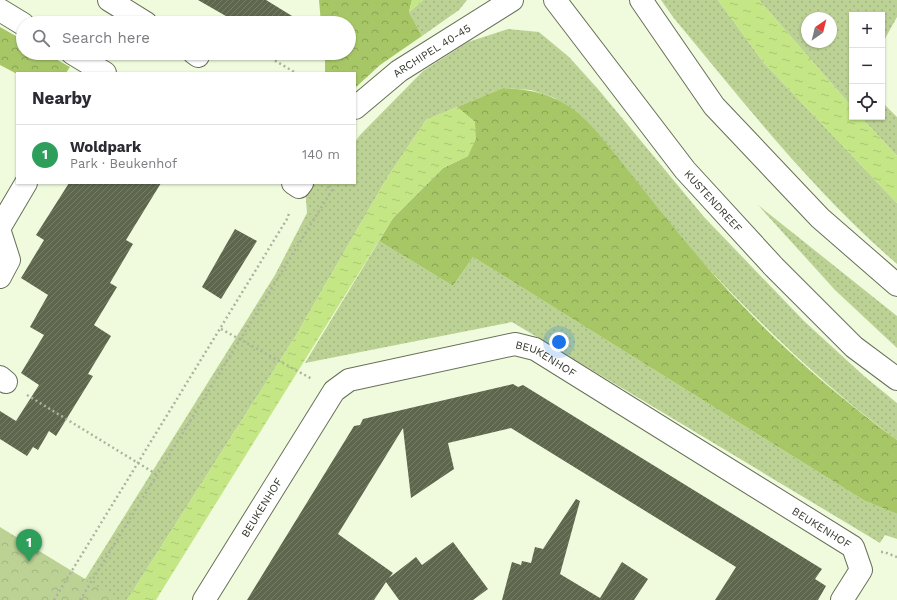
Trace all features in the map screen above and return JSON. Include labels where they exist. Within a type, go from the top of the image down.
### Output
[{"type":"street","points":[[109,0],[123,16]]},
{"type":"street","name":"ARCHIPEL 40-45","points":[[356,107],[399,71],[512,0]]},
{"type":"street","name":"KUSTENDREEF","points":[[555,0],[684,170],[774,267],[849,342],[897,379]]},
{"type":"street","points":[[641,0],[714,106],[820,218],[897,285]]},
{"type":"street","points":[[0,10],[16,20]]},
{"type":"street","points":[[86,60],[98,66]]},
{"type":"street","points":[[0,227],[25,184]]},
{"type":"street","points":[[0,232],[10,260],[0,277]]},
{"type":"street","name":"BEUKENHOF","points":[[204,600],[334,391],[349,380],[515,344],[535,349],[853,547],[861,570],[842,600]]},
{"type":"path","points":[[274,60],[294,72]]},
{"type":"path","points":[[54,600],[287,219],[298,184]]},
{"type":"path","points":[[80,600],[156,474],[241,340],[332,190],[323,184]]},
{"type":"path","points":[[220,330],[304,375]]},
{"type":"path","points":[[3,380],[156,474]]},
{"type":"green space","points":[[319,0],[412,0],[409,12],[422,36],[380,65],[356,87],[356,72],[325,72],[325,60],[356,60],[356,16],[320,16]]},
{"type":"green space","points":[[423,0],[467,0],[459,10],[422,36],[409,12]]},
{"type":"green space","points":[[661,0],[718,0],[764,63],[897,203],[897,264],[837,207],[780,145],[726,82]]},
{"type":"green space","points":[[759,0],[897,0],[897,17],[885,39],[885,12],[849,12],[849,104]]},
{"type":"green space","points":[[0,27],[16,36],[16,60],[58,60],[70,67],[67,72],[16,72],[16,73],[0,65]]},
{"type":"green space","points":[[508,29],[539,32],[569,57],[598,89],[704,217],[804,321],[864,376],[897,403],[897,440],[849,403],[803,363],[717,278],[555,98],[531,90],[503,88],[426,120],[387,178],[295,337],[127,600],[72,600],[275,275],[307,213],[305,187],[310,184],[356,184],[356,141],[360,135],[423,71],[468,42]]},
{"type":"green space","points":[[503,88],[543,94],[570,107],[579,114],[602,138],[695,253],[765,329],[816,376],[897,440],[897,514],[865,501],[473,257],[453,286],[379,241],[393,218],[443,168],[468,156],[475,122],[457,107]]},
{"type":"green space","points":[[885,105],[897,117],[897,156],[864,120],[885,120]]},
{"type":"green space","points":[[758,205],[897,316],[897,348],[835,290]]},
{"type":"green space","points":[[379,241],[453,286],[473,257],[865,501],[897,514],[897,539],[885,535],[880,543],[512,322],[305,363]]},
{"type":"green space","points":[[0,527],[116,598],[115,600],[0,600]]},
{"type":"water","points":[[412,0],[423,0],[409,12]]},
{"type":"water","points":[[718,0],[759,0],[849,104],[849,120],[864,120],[897,156],[897,203],[764,63]]},
{"type":"water","points":[[457,107],[475,122],[476,139],[468,156],[443,168],[393,218],[156,600],[127,600],[295,337],[387,178],[426,120]]},
{"type":"building","points":[[198,0],[266,0],[292,16],[226,16]]},
{"type":"building","points":[[68,184],[160,184],[126,240],[133,244],[110,283],[117,287],[94,325],[111,336],[88,374],[93,376],[56,436],[49,431],[38,450],[33,447],[27,456],[0,439],[0,411],[16,421],[39,385],[21,373],[44,335],[30,327],[48,295],[21,278],[44,240],[36,235]]},
{"type":"building","points":[[235,229],[257,241],[221,299],[202,287]]},
{"type":"building","points":[[513,384],[518,387],[523,385],[822,569],[815,579],[826,586],[818,600],[715,600],[736,567],[511,428],[448,443],[454,469],[411,498],[403,428],[338,534],[393,573],[389,578],[416,557],[422,565],[453,542],[488,589],[473,600],[399,600],[386,582],[374,600],[247,600],[354,426],[360,425],[363,419]]},
{"type":"building","points":[[576,499],[580,501],[560,574],[600,598],[622,562],[648,579],[634,600],[502,600],[512,562],[521,565],[522,561],[531,563],[535,547],[543,549]]},
{"type":"place","name":"Woldpark","points":[[29,562]]}]
